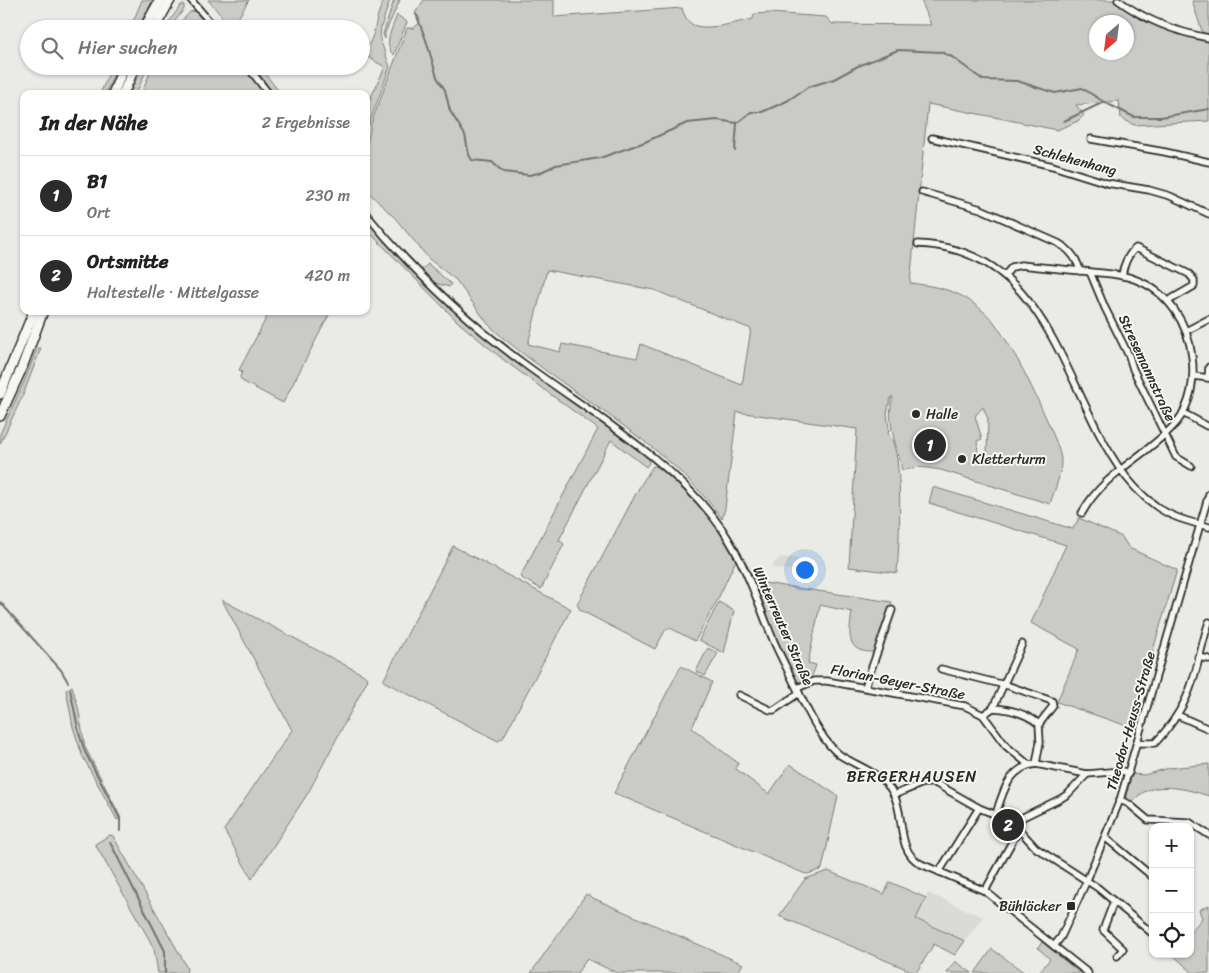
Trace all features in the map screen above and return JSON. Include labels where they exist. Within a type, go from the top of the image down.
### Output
[{"type":"highway","points":[[149,20],[160,0]]},
{"type":"highway","points":[[159,20],[170,0]]},
{"type":"highway","points":[[115,90],[120,75]]},
{"type":"highway","points":[[125,90],[131,75]]},
{"type":"highway","points":[[0,394],[32,315]]},
{"type":"highway","points":[[0,416],[21,370],[42,315]]},
{"type":"street","points":[[192,0],[209,20]]},
{"type":"street","points":[[1118,0],[1150,20],[1186,34],[1209,38]]},
{"type":"street","points":[[254,75],[266,90]]},
{"type":"street","name":"Schlehenhang","points":[[932,138],[1053,166],[1107,183],[1149,190],[1170,196],[1209,214]]},
{"type":"street","points":[[1091,139],[1209,162]]},
{"type":"street","points":[[922,192],[981,208],[1058,243],[1071,254],[1078,263],[1080,271]]},
{"type":"street","name":"Winterreuter Straße","points":[[370,218],[423,276],[474,324],[520,362],[654,458],[704,507],[732,544],[756,594],[772,639],[818,728],[838,754],[878,777],[894,795],[908,854],[915,861],[939,872]]},
{"type":"street","points":[[918,244],[933,245],[965,252],[992,265],[1005,275],[1023,294],[1042,321],[1106,448],[1132,484],[1155,506],[1174,516],[1209,527]]},
{"type":"street","points":[[1122,276],[1130,252],[1136,248],[1189,274],[1194,280],[1194,286],[1168,301]]},
{"type":"street","points":[[1005,275],[1012,267],[1021,265],[1134,278],[1159,292],[1168,301],[1186,330],[1192,353],[1193,376],[1190,395],[1183,413],[1164,434],[1097,490],[1082,513]]},
{"type":"street","name":"Stresemannstraße","points":[[1090,272],[1098,293],[1129,356],[1133,369],[1176,457],[1192,466]]},
{"type":"street","points":[[1186,330],[1209,319]]},
{"type":"street","points":[[1193,376],[1208,378],[1209,366]]},
{"type":"street","points":[[1183,413],[1207,426]]},
{"type":"street","name":"Theodor-Heuss-Straße","points":[[1054,946],[1065,930],[1106,838],[1130,772],[1209,494]]},
{"type":"street","points":[[865,687],[892,610]]},
{"type":"street","points":[[1138,743],[1155,743],[1177,715],[1191,685],[1209,622]]},
{"type":"street","points":[[1204,636],[1209,630]]},
{"type":"street","points":[[1022,644],[993,708],[983,715],[1006,746],[1032,764],[1087,774],[1130,772]]},
{"type":"street","points":[[1198,658],[1209,659]]},
{"type":"street","points":[[941,669],[1004,685],[1053,702],[1039,724],[1040,742],[1032,764],[1017,771],[1009,778],[996,814]]},
{"type":"street","name":"Florian-Geyer-Straße","points":[[739,695],[770,710],[774,710],[798,691],[819,680],[965,706],[983,715]]},
{"type":"street","points":[[993,708],[1018,712],[1039,724]]},
{"type":"street","points":[[1177,715],[1209,729]]},
{"type":"street","points":[[985,891],[1019,829],[1021,818],[1060,799],[1087,774]]},
{"type":"street","points":[[894,795],[923,783],[935,783],[951,790],[979,808],[996,814],[1013,824],[1029,842],[1044,854],[1087,880],[1149,931]]},
{"type":"street","points":[[1120,800],[1129,804],[1148,820],[1188,822],[1209,835]]},
{"type":"street","points":[[979,808],[939,872],[985,891],[1088,973]]},
{"type":"street","points":[[1106,838],[1149,874]]},
{"type":"street","points":[[1114,901],[1103,930],[1122,949],[1117,956]]},
{"type":"shaded area","points":[[142,0],[153,0],[142,20],[134,20]]},
{"type":"shaded area","points":[[208,0],[249,0],[237,20],[225,20]]},
{"type":"shaded area","points":[[385,0],[390,0],[381,27],[380,39],[390,67],[370,121],[370,99],[385,67],[370,58],[370,42],[380,9]]},
{"type":"shaded area","points":[[394,0],[400,0],[385,33],[385,39],[383,34]]},
{"type":"shaded area","points":[[424,0],[554,0],[554,17],[682,8],[685,16],[691,23],[702,27],[732,24],[753,19],[754,14],[770,13],[826,17],[832,24],[931,25],[921,0],[1113,0],[1133,15],[1089,15],[1089,60],[1134,60],[1134,16],[1186,36],[1205,40],[1192,1],[1209,1],[1209,121],[1134,125],[1121,118],[1119,101],[1076,105],[1084,115],[1078,121],[1057,130],[928,104],[910,283],[944,289],[959,295],[979,308],[994,322],[1018,360],[1050,427],[1057,443],[1061,460],[1060,471],[1050,504],[941,470],[916,468],[902,471],[891,425],[890,416],[893,397],[891,397],[887,413],[888,434],[897,459],[900,500],[897,573],[849,567],[857,429],[737,412],[722,519],[692,483],[658,452],[503,338],[488,324],[456,280],[429,259],[395,218],[370,194],[371,124],[407,28],[414,28],[420,22],[419,17],[415,13]],"holes":[[[547,270],[654,290],[751,329],[742,385],[641,344],[637,358],[562,344],[560,352],[528,344]],[[983,407],[988,419],[987,453],[970,464],[978,454],[977,441],[982,439],[975,416]]]},
{"type":"shaded area","points":[[181,5],[184,5],[184,9],[176,20],[170,20]]},
{"type":"shaded area","points":[[195,11],[203,20],[182,20],[190,12]]},
{"type":"shaded area","points":[[397,15],[407,22],[394,55],[389,46],[389,41]]},
{"type":"shaded area","points":[[108,75],[114,75],[107,90],[102,90]]},
{"type":"shaded area","points":[[138,75],[144,75],[138,90],[132,90]]},
{"type":"shaded area","points":[[149,75],[250,75],[263,90],[143,90]]},
{"type":"shaded area","points":[[260,75],[266,75],[278,90],[271,90]]},
{"type":"shaded area","points":[[370,221],[399,254],[523,366],[649,458],[649,463],[646,467],[611,440],[559,540],[564,544],[541,589],[520,577],[598,429],[505,361],[459,323],[372,235],[370,238]]},
{"type":"shaded area","points":[[428,264],[451,284],[449,287],[432,282],[420,271]]},
{"type":"shaded area","points":[[268,315],[329,315],[283,403],[242,381],[240,377],[242,371],[239,370]]},
{"type":"shaded area","points":[[37,348],[41,348],[23,395],[0,444],[0,434]]},
{"type":"shaded area","points":[[653,466],[659,467],[697,502],[724,537],[736,560],[717,601],[695,641],[670,628],[666,629],[655,649],[580,610],[577,604],[640,486]]},
{"type":"shaded area","points":[[933,487],[1073,529],[1079,518],[1122,537],[1129,548],[1177,570],[1130,727],[1057,702],[1079,649],[1031,623],[1066,545],[929,503]]},
{"type":"shaded area","points":[[453,546],[571,609],[503,738],[498,741],[383,681]]},
{"type":"shaded area","points":[[781,557],[807,560],[806,572],[771,568]]},
{"type":"shaded area","points":[[764,583],[892,602],[874,652],[858,649],[851,640],[852,612],[820,605],[808,663],[816,665],[808,680],[797,681],[774,633],[759,591]]},
{"type":"shaded area","points":[[222,600],[364,675],[368,679],[308,793],[252,879],[224,830],[292,730]]},
{"type":"shaded area","points":[[719,602],[734,611],[724,653],[699,640]]},
{"type":"shaded area","points":[[708,648],[718,653],[705,676],[696,671]]},
{"type":"shaded area","points":[[681,666],[712,682],[692,728],[738,763],[736,769],[769,794],[790,764],[838,796],[822,869],[808,874],[803,873],[614,793]]},
{"type":"shaded area","points":[[72,686],[85,747],[121,818],[117,820],[82,755],[73,727],[66,690]]},
{"type":"shaded area","points":[[1209,764],[1209,796],[1170,787],[1146,791],[1130,802],[1126,796],[1132,774],[1144,775],[1169,768]]},
{"type":"shaded area","points":[[110,835],[113,836],[183,960],[187,969],[186,973],[158,973],[154,949],[95,844]]},
{"type":"shaded area","points":[[828,871],[884,894],[890,882],[926,898],[916,919],[965,941],[955,955],[934,944],[916,973],[779,916],[805,879]]},
{"type":"shaded area","points":[[928,893],[983,917],[965,941],[916,919]]},
{"type":"shaded area","points":[[586,894],[743,964],[737,973],[617,973],[587,959],[577,973],[531,973]]},
{"type":"shaded area","points":[[1209,905],[1209,973],[1193,973],[1176,958],[1194,958],[1194,928],[1202,918],[1199,910]]},
{"type":"shaded area","points":[[1042,942],[1080,973],[1038,973],[1050,959],[1038,948]]},
{"type":"shaded area","points":[[992,949],[1025,973],[975,973]]},
{"type":"shaded area","points":[[955,961],[972,973],[947,973]]},
{"type":"waterway","points":[[416,14],[437,77],[445,90],[450,111],[465,135],[469,155],[472,160],[492,162],[503,172],[529,175],[539,173],[556,165],[600,158],[645,142],[687,123],[717,120],[737,123]]},
{"type":"waterway","points":[[735,151],[737,123],[751,112],[762,112],[787,101],[808,87],[834,79],[858,66],[898,50],[941,52],[952,57],[983,80],[1017,81],[1055,93],[1082,88],[1104,102]]},
{"type":"waterway","points":[[1064,121],[1104,102],[1134,117],[1161,117],[1209,109]]},
{"type":"waterway","points":[[0,602],[61,670],[68,682]]},
{"type":"waterway","points":[[70,689],[85,752],[120,819],[120,831]]},
{"type":"waterway","points":[[110,842],[165,951],[165,973]]},
{"type":"place","name":"Halle","points":[[916,414]]},
{"type":"place","name":"B1","points":[[930,445]]},
{"type":"place","name":"Kletterturm","points":[[962,459]]},
{"type":"place","name":"Ortsmitte","points":[[1008,825]]},
{"type":"place","name":"Bühläcker","points":[[1071,906]]},
{"type":"district","name":"BERGERHAUSEN","points":[[912,776]]}]
